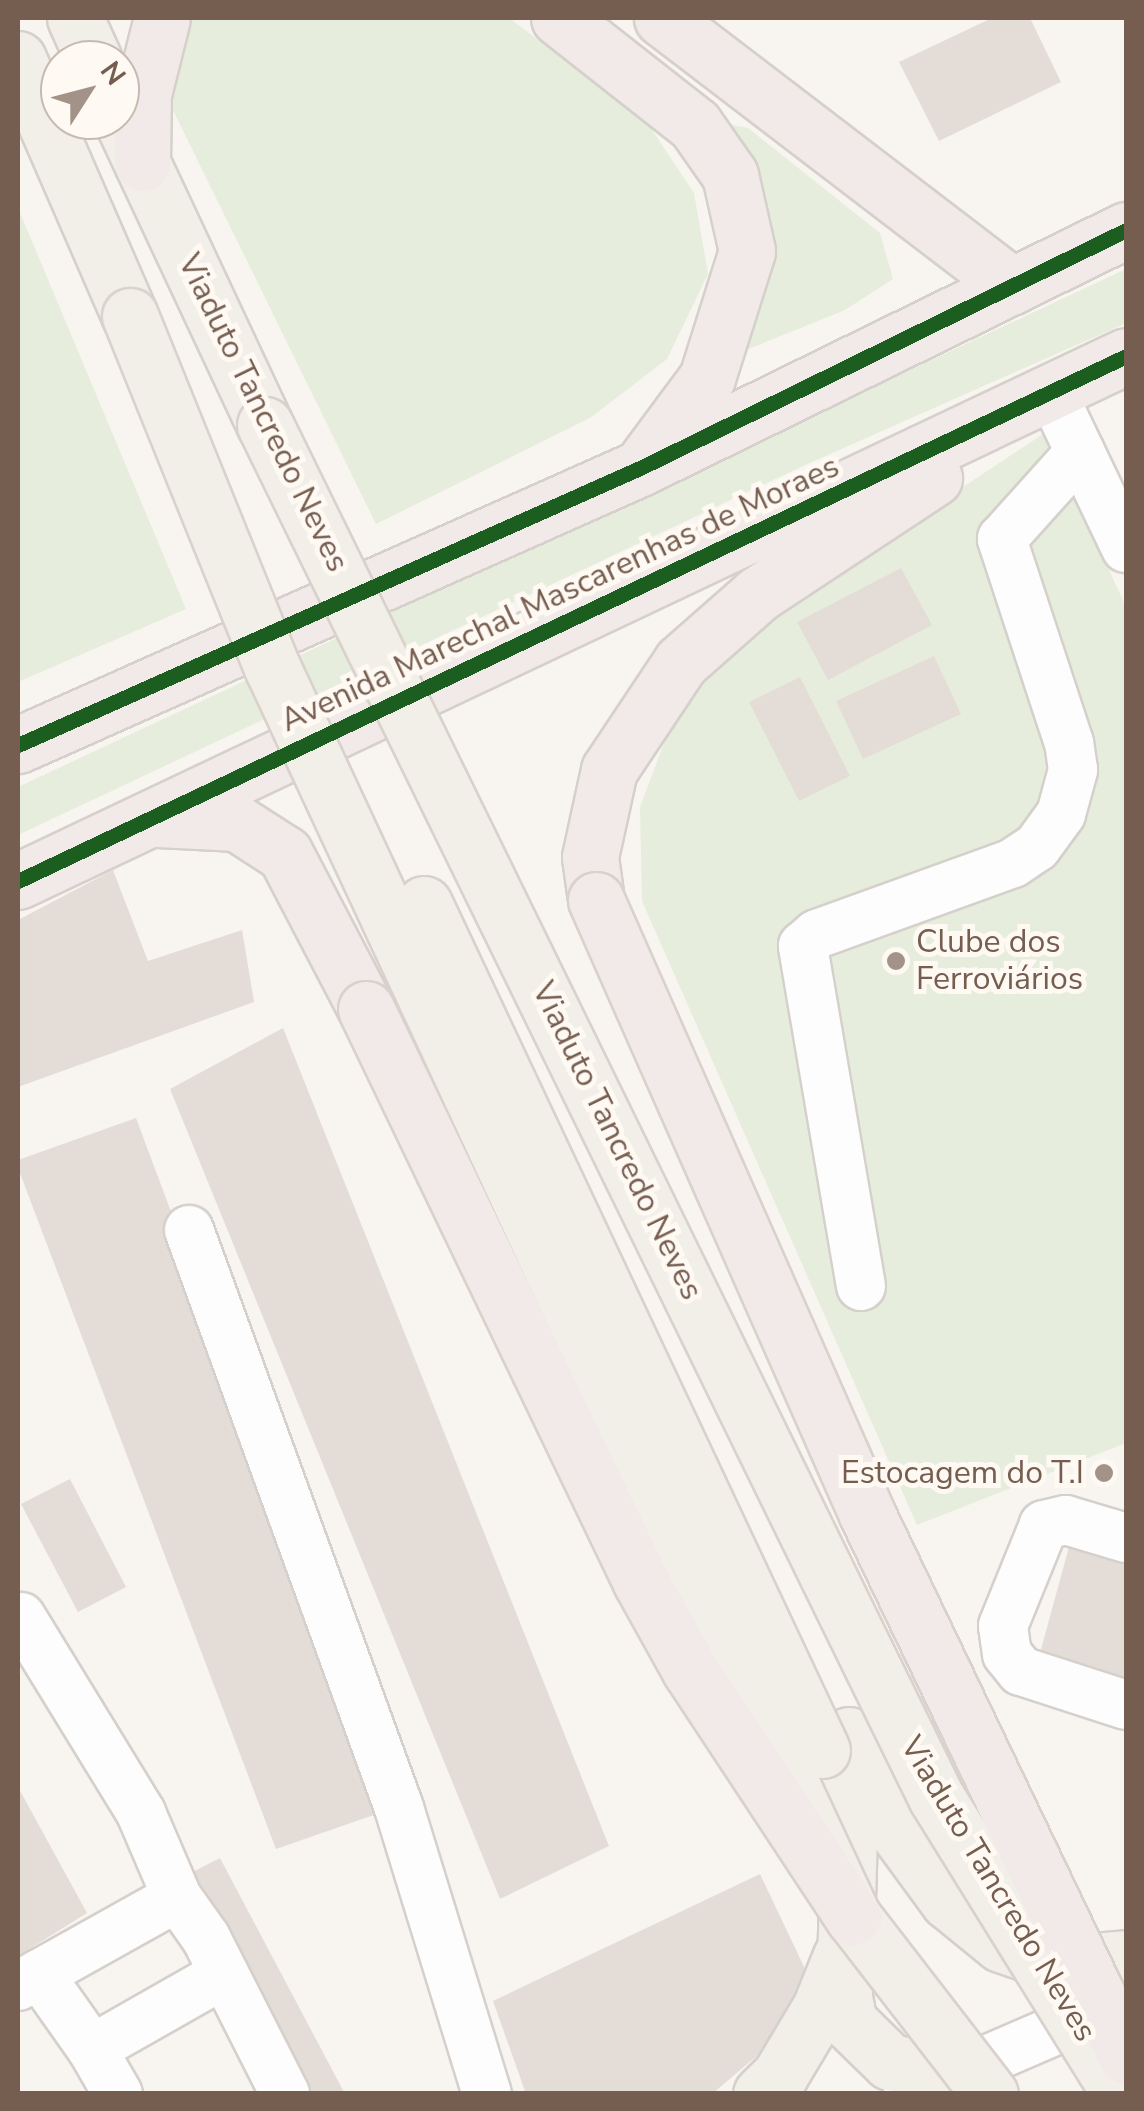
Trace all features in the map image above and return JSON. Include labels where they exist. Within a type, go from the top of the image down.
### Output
[{"type":"highway","points":[[140,126],[162,18]]},
{"type":"highway","points":[[559,18],[695,125],[730,175],[747,251],[707,378],[640,468]]},
{"type":"highway","points":[[662,18],[1012,286]]},
{"type":"highway","points":[[18,745],[640,468],[1126,230]]},
{"type":"highway","name":"Avenida Marechal Mascarenhas de Moraes","points":[[18,882],[1126,356]]},
{"type":"highway","points":[[1051,391],[985,444],[758,594],[681,662],[609,770],[590,857],[596,900],[867,1514],[1126,2056]]},
{"type":"highway","points":[[150,820],[237,823],[285,854],[366,1010],[640,1582],[848,1933]]},
{"type":"main road","points":[[18,59],[130,316],[272,667],[848,1933],[950,2087]]},
{"type":"main road","name":"Viaduto Tancredo Neves","points":[[140,140],[265,425],[936,1797],[1120,2094]]},
{"type":"main road","points":[[130,316],[231,502],[752,1588],[836,1742],[948,1902],[1002,1944],[1058,1964],[1126,1958]]},
{"type":"main road","points":[[265,425],[285,538],[609,1210],[836,1742],[849,1836],[852,1888],[848,1933],[820,2008],[780,2075],[761,2094]]},
{"type":"street","points":[[1051,391],[1126,548]]},
{"type":"street","points":[[861,1286],[803,946],[818,934],[1013,863],[1036,846],[1061,814],[1073,770],[1070,743],[1002,539],[1080,452]]},
{"type":"street","points":[[189,1230],[399,1808],[487,2094]]},
{"type":"street","points":[[1126,1538],[1066,1520],[1044,1525],[1003,1626],[1007,1654],[1021,1672],[1126,1705]]},
{"type":"street","points":[[21,1616],[141,1812],[176,1897],[224,1974],[285,2094]]},
{"type":"street","points":[[118,2094],[92,2049],[28,1980],[176,1897]]},
{"type":"street","points":[[92,2049],[224,1974]]},
{"type":"street","points":[[950,2087],[1126,2000]]},
{"type":"green space","points":[[189,18],[509,18],[646,121],[694,193],[708,274],[667,359],[590,418],[376,524],[169,102]]},
{"type":"green space","points":[[715,122],[748,128],[880,233],[893,279],[845,310],[736,354]]},
{"type":"green space","points":[[18,208],[186,609],[18,682]]},
{"type":"green space","points":[[1126,269],[1126,323],[803,466],[18,835],[18,787]]},
{"type":"green space","name":"Clube dos Ferroviários","points":[[1046,432],[1126,607],[1126,1443],[917,1525],[642,901],[640,807],[676,711],[748,630]]},
{"type":"building","points":[[992,18],[1030,18],[1061,82],[939,141],[899,62]]},
{"type":"building","points":[[901,568],[932,625],[828,680],[797,622]]},
{"type":"building","points":[[934,656],[961,714],[863,759],[836,701]]},
{"type":"building","points":[[800,677],[850,776],[799,801],[749,702]]},
{"type":"building","points":[[113,870],[148,961],[242,930],[254,1002],[18,1087],[18,920]]},
{"type":"building","points":[[283,1028],[609,1846],[500,1899],[170,1089]]},
{"type":"building","points":[[136,1118],[394,1808],[276,1849],[18,1168],[18,1160]]},
{"type":"building","points":[[70,1479],[126,1587],[78,1612],[21,1504]]},
{"type":"building","points":[[1069,1547],[1126,1565],[1126,1692],[1037,1664]]},
{"type":"building","points":[[18,1787],[87,1913],[18,1956]]},
{"type":"building","points":[[220,1858],[345,2094],[296,2094],[181,1878]]},
{"type":"building","points":[[760,1874],[807,1973],[766,2048],[712,2094],[526,2094],[493,2001]]},
{"type":"cycle path","points":[[18,745],[640,468],[1126,230]]},
{"type":"cycle path","points":[[18,881],[1126,356]]},
{"type":"place","name":"Clube dos Ferroviários","points":[[896,961]]},
{"type":"place","name":"Estocagem do T.I","points":[[1104,1473]]}]
